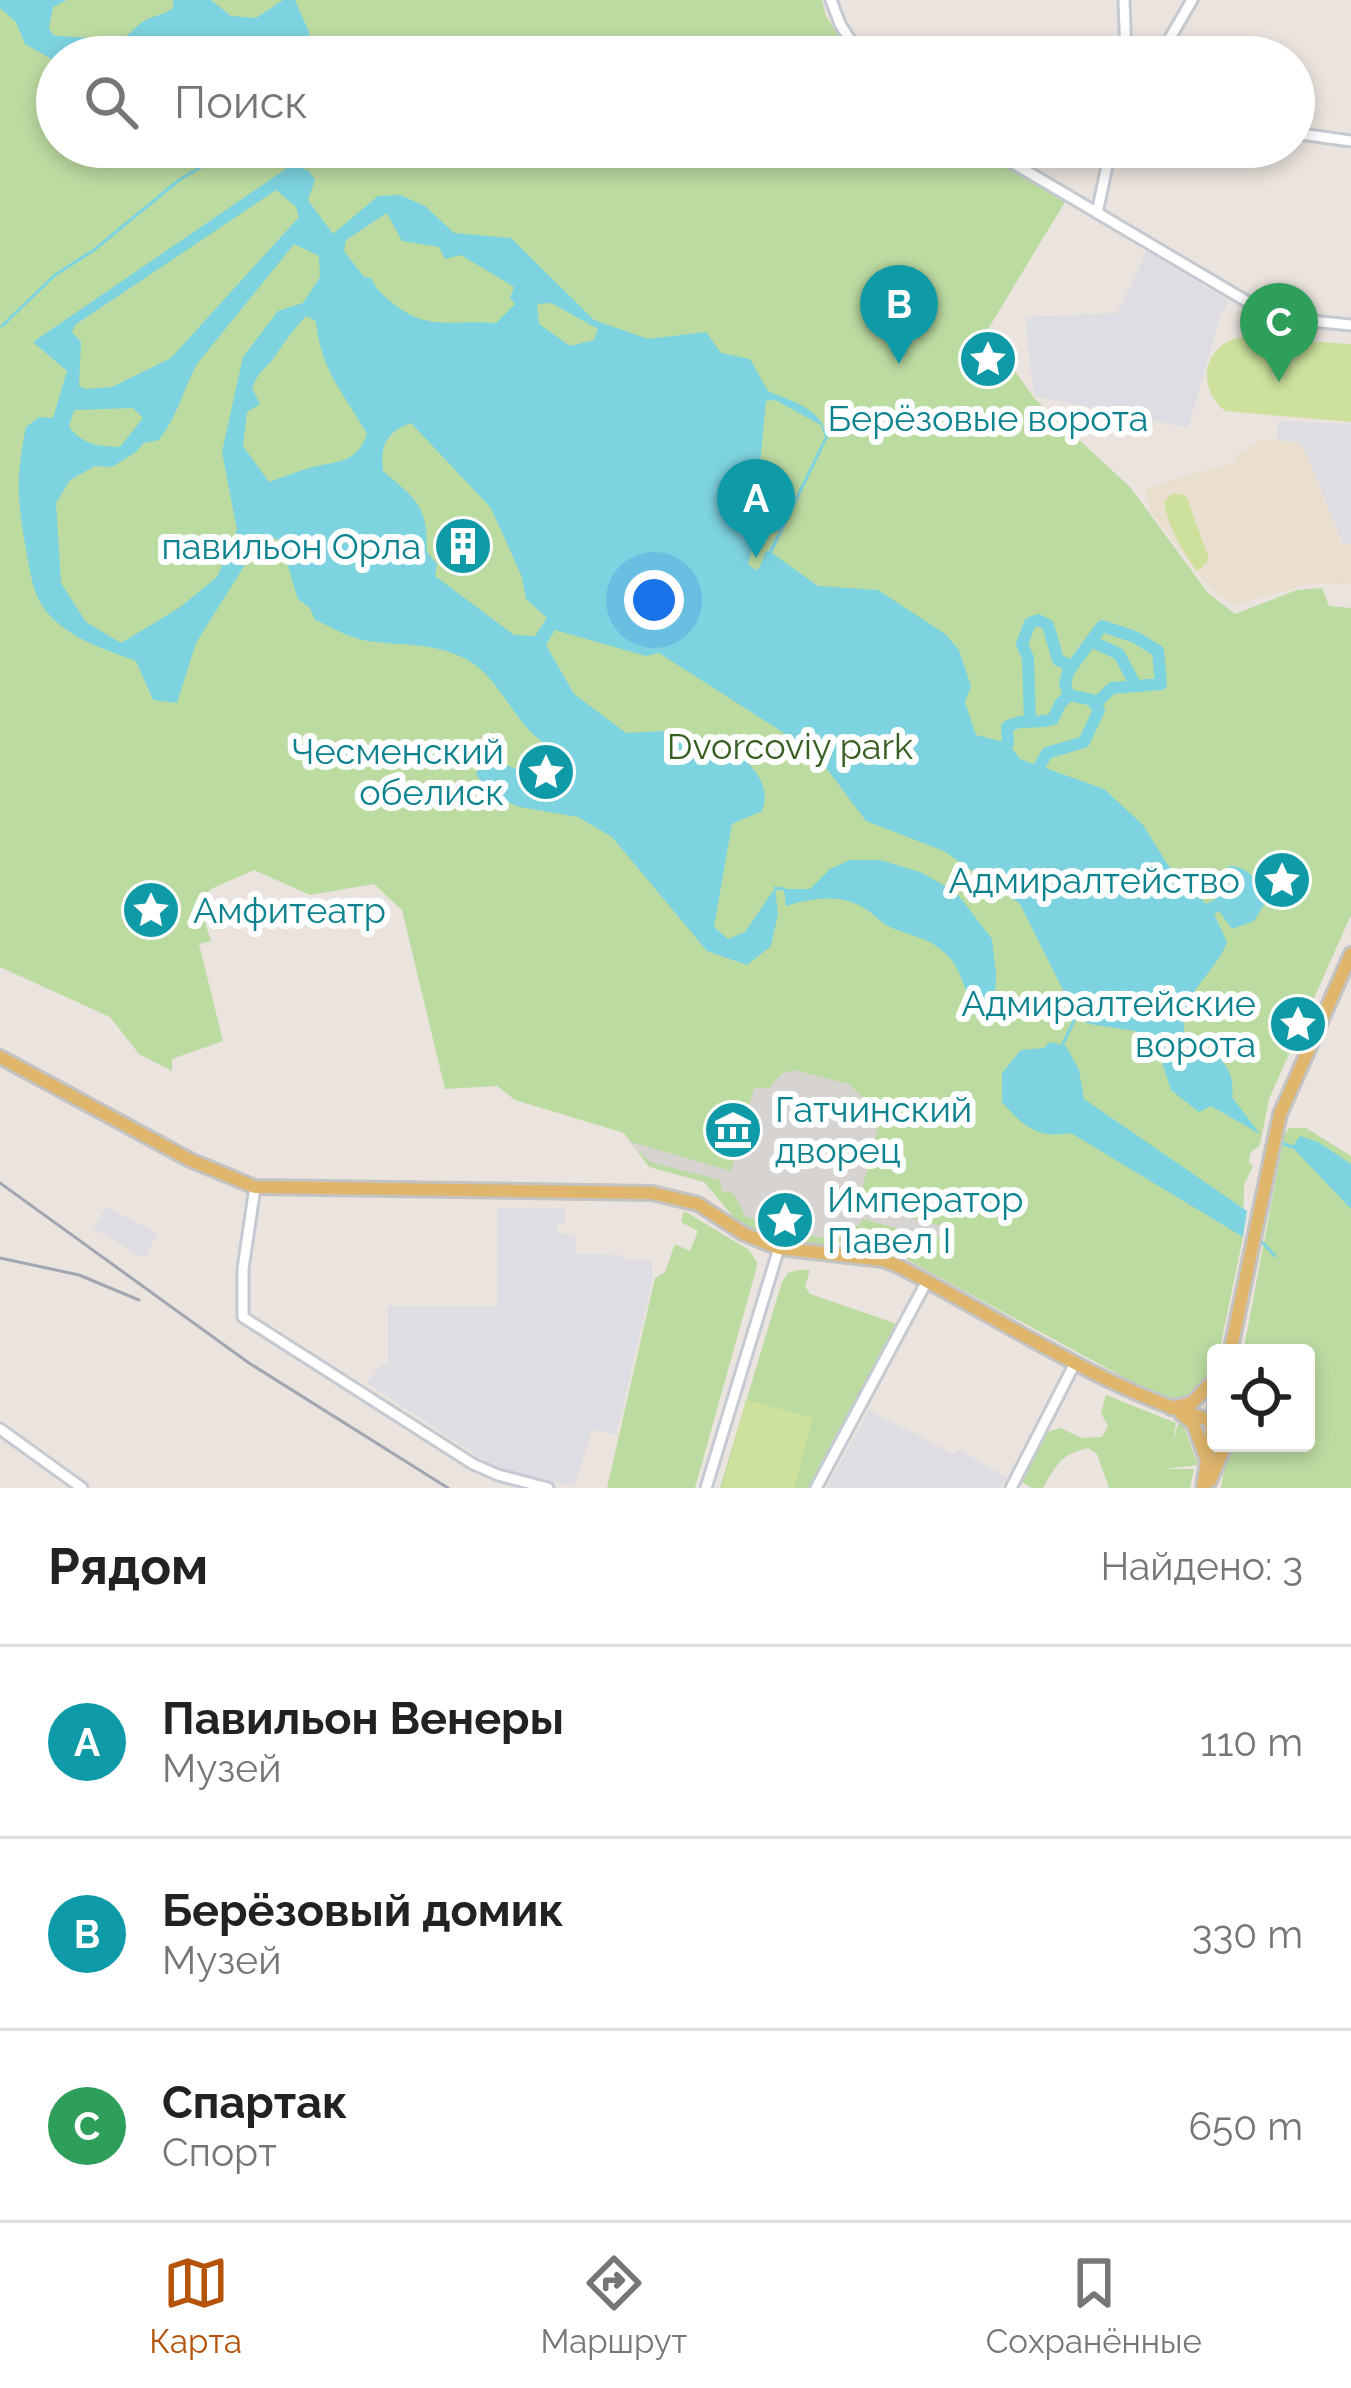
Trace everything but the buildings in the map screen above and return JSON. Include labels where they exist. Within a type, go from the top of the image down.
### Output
[{"type":"main road","points":[[1232,1344],[1280,1114],[1351,954]]},
{"type":"main road","points":[[0,1057],[206,1168],[256,1187],[652,1193],[698,1204],[745,1234],[779,1248],[884,1260],[1170,1408],[1193,1423],[1209,1466]]},
{"type":"main road","points":[[1170,1408],[1192,1403],[1207,1387]]},
{"type":"main road","points":[[1170,1408],[1207,1404]]},
{"type":"main road","points":[[1170,1408],[1207,1420]]},
{"type":"main road","points":[[1205,1488],[1211,1452]]},
{"type":"main road","points":[[1205,1488],[1222,1452]]},
{"type":"street","points":[[831,0],[848,36]]},
{"type":"street","points":[[1124,0],[1125,36]]},
{"type":"street","points":[[1171,36],[1192,0]]},
{"type":"street","points":[[1315,136],[1351,141]]},
{"type":"street","points":[[1021,168],[1268,313],[1351,326]]},
{"type":"street","points":[[1096,213],[1106,168]]},
{"type":"street","points":[[256,1187],[243,1269],[243,1317],[473,1464],[548,1488]]},
{"type":"street","points":[[706,1488],[779,1248]]},
{"type":"street","points":[[816,1488],[927,1281]]},
{"type":"street","points":[[1011,1488],[1076,1363]]},
{"type":"street","points":[[0,1429],[82,1488]]},
{"type":"shaded area","points":[[1147,251],[1229,302],[1220,317],[1188,428],[1034,396],[1025,317],[1117,313]]},
{"type":"shaded area","points":[[1278,421],[1351,424],[1351,544],[1344,546],[1305,451],[1277,441]]},
{"type":"shaded area","points":[[1263,439],[1298,442],[1305,451],[1343,545],[1351,544],[1351,583],[1309,584],[1234,605],[1209,588],[1149,510],[1145,489],[1237,461],[1237,454]]},
{"type":"shaded area","points":[[794,1070],[849,1084],[865,1100],[864,1115],[879,1123],[858,1205],[945,1227],[938,1237],[864,1219],[858,1226],[846,1225],[821,1238],[746,1217],[733,1193],[722,1191],[720,1180],[650,1162],[628,1141],[731,1171],[754,1088],[770,1088],[781,1074]]},
{"type":"shaded area","points":[[106,1207],[158,1233],[144,1258],[93,1228]]},
{"type":"shaded area","points":[[497,1208],[565,1208],[565,1224],[557,1225],[557,1234],[575,1235],[576,1254],[651,1261],[653,1278],[616,1435],[592,1430],[574,1486],[498,1469],[367,1383],[383,1363],[388,1365],[388,1306],[497,1306]]},
{"type":"shaded area","points":[[869,1410],[953,1454],[959,1450],[1006,1477],[999,1488],[827,1488]]},
{"type":"green space","name":"Dvorcoviy park","points":[[0,0],[822,0],[839,36],[36,36],[36,168],[1011,168],[1065,202],[982,339],[1034,398],[1130,487],[1208,593],[1235,614],[1297,590],[1322,588],[1329,606],[1351,608],[1351,915],[1269,1099],[1260,1145],[1250,1153],[1253,1166],[1244,1185],[1243,1237],[1221,1344],[1207,1344],[1207,1375],[1189,1399],[1175,1399],[1138,1385],[891,1251],[892,1243],[842,1239],[835,1250],[752,1230],[736,1220],[704,1182],[649,1167],[624,1133],[515,1100],[497,1086],[445,1089],[402,910],[374,884],[310,895],[254,870],[211,889],[199,904],[211,941],[199,944],[223,1041],[172,1059],[172,1071],[139,1054],[110,1017],[0,967]]},
{"type":"green space","points":[[1243,337],[1351,344],[1351,422],[1225,411],[1210,390],[1208,367],[1219,348]]},
{"type":"green space","points":[[1174,493],[1186,496],[1209,559],[1201,569],[1196,570],[1169,521],[1164,502]]},
{"type":"green space","points":[[1289,1128],[1306,1128],[1351,1156],[1351,1488],[1221,1488],[1231,1452],[1315,1452],[1315,1344],[1245,1344]]},
{"type":"green space","points":[[684,1211],[749,1250],[756,1270],[695,1488],[607,1488],[655,1278],[665,1272],[675,1244],[690,1251],[698,1231],[681,1222]]},
{"type":"green space","points":[[798,1270],[810,1270],[805,1287],[810,1294],[897,1324],[810,1488],[720,1488],[782,1282]]},
{"type":"green space","points":[[1106,1395],[1176,1423],[1173,1441],[1179,1422],[1184,1427],[1198,1465],[1165,1469],[1194,1469],[1190,1488],[1109,1488],[1097,1454],[1088,1448],[1060,1462],[1043,1488],[1020,1481],[1044,1433],[1060,1428],[1082,1438],[1102,1437],[1108,1426],[1101,1413]]},
{"type":"green space","points":[[746,1400],[813,1418],[794,1488],[722,1488]]},
{"type":"water","points":[[0,0],[67,0],[53,7],[49,28],[53,35],[64,36],[36,36],[36,50],[25,44],[16,22],[0,8]]},
{"type":"water","points":[[173,0],[211,0],[231,16],[256,18],[283,0],[295,0],[309,36],[126,36],[173,8]]},
{"type":"water","points":[[287,168],[309,171],[315,180],[308,200],[333,234],[378,196],[400,195],[425,206],[454,233],[511,238],[594,320],[648,339],[706,332],[721,353],[750,359],[768,391],[812,412],[824,427],[828,437],[772,553],[818,586],[878,590],[945,634],[959,650],[971,686],[965,702],[976,735],[1008,743],[1020,759],[1104,789],[1143,825],[1168,865],[1206,904],[1216,899],[1211,887],[1229,866],[1243,869],[1257,882],[1267,900],[1254,921],[1232,929],[1219,911],[1214,914],[1227,942],[1190,999],[1184,1023],[1186,1037],[1214,1053],[1227,1067],[1232,1097],[1260,1134],[1211,1106],[1199,1112],[1171,1090],[1159,1053],[1135,1031],[1089,1024],[1076,1016],[1020,904],[944,851],[866,821],[815,753],[659,653],[646,656],[555,630],[546,645],[574,694],[626,733],[665,731],[699,753],[745,759],[759,777],[765,796],[762,811],[732,824],[714,927],[728,939],[745,932],[775,888],[778,914],[771,946],[747,965],[707,951],[612,837],[578,817],[520,807],[490,795],[476,774],[480,765],[509,766],[554,786],[563,781],[564,768],[487,675],[462,657],[427,647],[362,640],[315,620],[310,608],[298,599],[280,540],[270,537],[256,547],[196,643],[177,703],[153,700],[136,661],[88,642],[46,611],[30,573],[19,502],[26,427],[39,417],[53,418],[67,371],[33,342]],"holes":[[[276,190],[296,207],[299,217],[171,358],[112,387],[85,389],[79,386],[81,342],[72,332],[75,325]],[[387,213],[402,241],[439,247],[445,259],[461,255],[514,287],[510,298],[515,304],[496,323],[441,323],[416,317],[364,277],[344,251],[346,240]],[[294,244],[319,256],[320,277],[303,303],[278,311],[243,357],[222,452],[237,530],[217,577],[179,608],[121,643],[86,622],[61,583],[56,503],[70,480],[95,466],[112,467],[144,443],[159,440],[197,364]],[[551,303],[598,329],[594,340],[570,346],[539,324],[537,304]],[[306,316],[316,321],[328,368],[367,434],[358,451],[344,460],[269,482],[243,446],[247,412],[260,404],[252,388]],[[775,400],[821,425],[825,437],[755,570],[748,564],[752,550],[746,534],[759,475],[766,401]],[[133,408],[143,418],[120,447],[104,446],[80,438],[69,427],[74,410]],[[411,423],[491,508],[522,577],[526,599],[547,618],[535,636],[514,635],[435,576],[437,564],[427,552],[418,505],[383,471],[384,447],[390,436]]]},
{"type":"water","points":[[850,860],[880,860],[920,872],[956,892],[992,939],[995,996],[988,1011],[975,1015],[958,970],[928,941],[887,925],[848,901],[827,899],[786,906],[784,889],[810,889],[830,869]]},
{"type":"water","points":[[1050,1042],[1066,1046],[1079,1070],[1084,1099],[1247,1211],[1243,1237],[1071,1133],[1040,1132],[1024,1124],[1002,1102],[1002,1073],[1021,1050],[1044,1048]]},
{"type":"water","points":[[1300,1136],[1351,1164],[1351,1209],[1292,1147]]},
{"type":"waterway","points":[[2,326],[55,275],[200,168]]},
{"type":"waterway","points":[[1030,722],[1028,658],[1022,644],[1030,623],[1038,620],[1048,625],[1058,660],[1071,666]]},
{"type":"waterway","points":[[1069,695],[1068,672],[1102,626],[1158,651],[1161,684],[1112,688],[1095,704]]},
{"type":"waterway","points":[[1091,641],[1119,654],[1136,686]]},
{"type":"waterway","points":[[1008,743],[1007,727],[1053,719],[1069,695],[1092,700],[1099,710],[1084,742],[1047,753],[1039,767]]},
{"type":"waterway","points":[[775,888],[784,889]]},
{"type":"waterway","points":[[1063,1044],[1076,1016]]},
{"type":"waterway","points":[[1279,1142],[1292,1147]]},
{"type":"waterway","points":[[1262,1242],[1275,1256]]},
{"type":"railway","points":[[0,1183],[249,1363],[448,1488]]},
{"type":"railway","points":[[0,1258],[79,1275],[139,1300]]},
{"type":"place","name":"Берёзовые ворота","points":[[988,359]]},
{"type":"place","name":"Берёзовый домик","points":[[899,364]]},
{"type":"place","name":"Спартак","points":[[1279,382]]},
{"type":"place","name":"павильон Орла","points":[[463,546]]},
{"type":"place","name":"Павильон Венеры","points":[[756,558]]},
{"type":"place","name":"Чесменский обелиск","points":[[546,772]]},
{"type":"place","name":"Адмиралтейство","points":[[1282,880]]},
{"type":"place","name":"Амфитеатр","points":[[151,910]]},
{"type":"place","name":"Адмиралтейские ворота","points":[[1298,1024]]},
{"type":"place","name":"Гатчинский дворец","points":[[733,1130]]},
{"type":"place","name":"Император Павел I","points":[[785,1220]]}]
